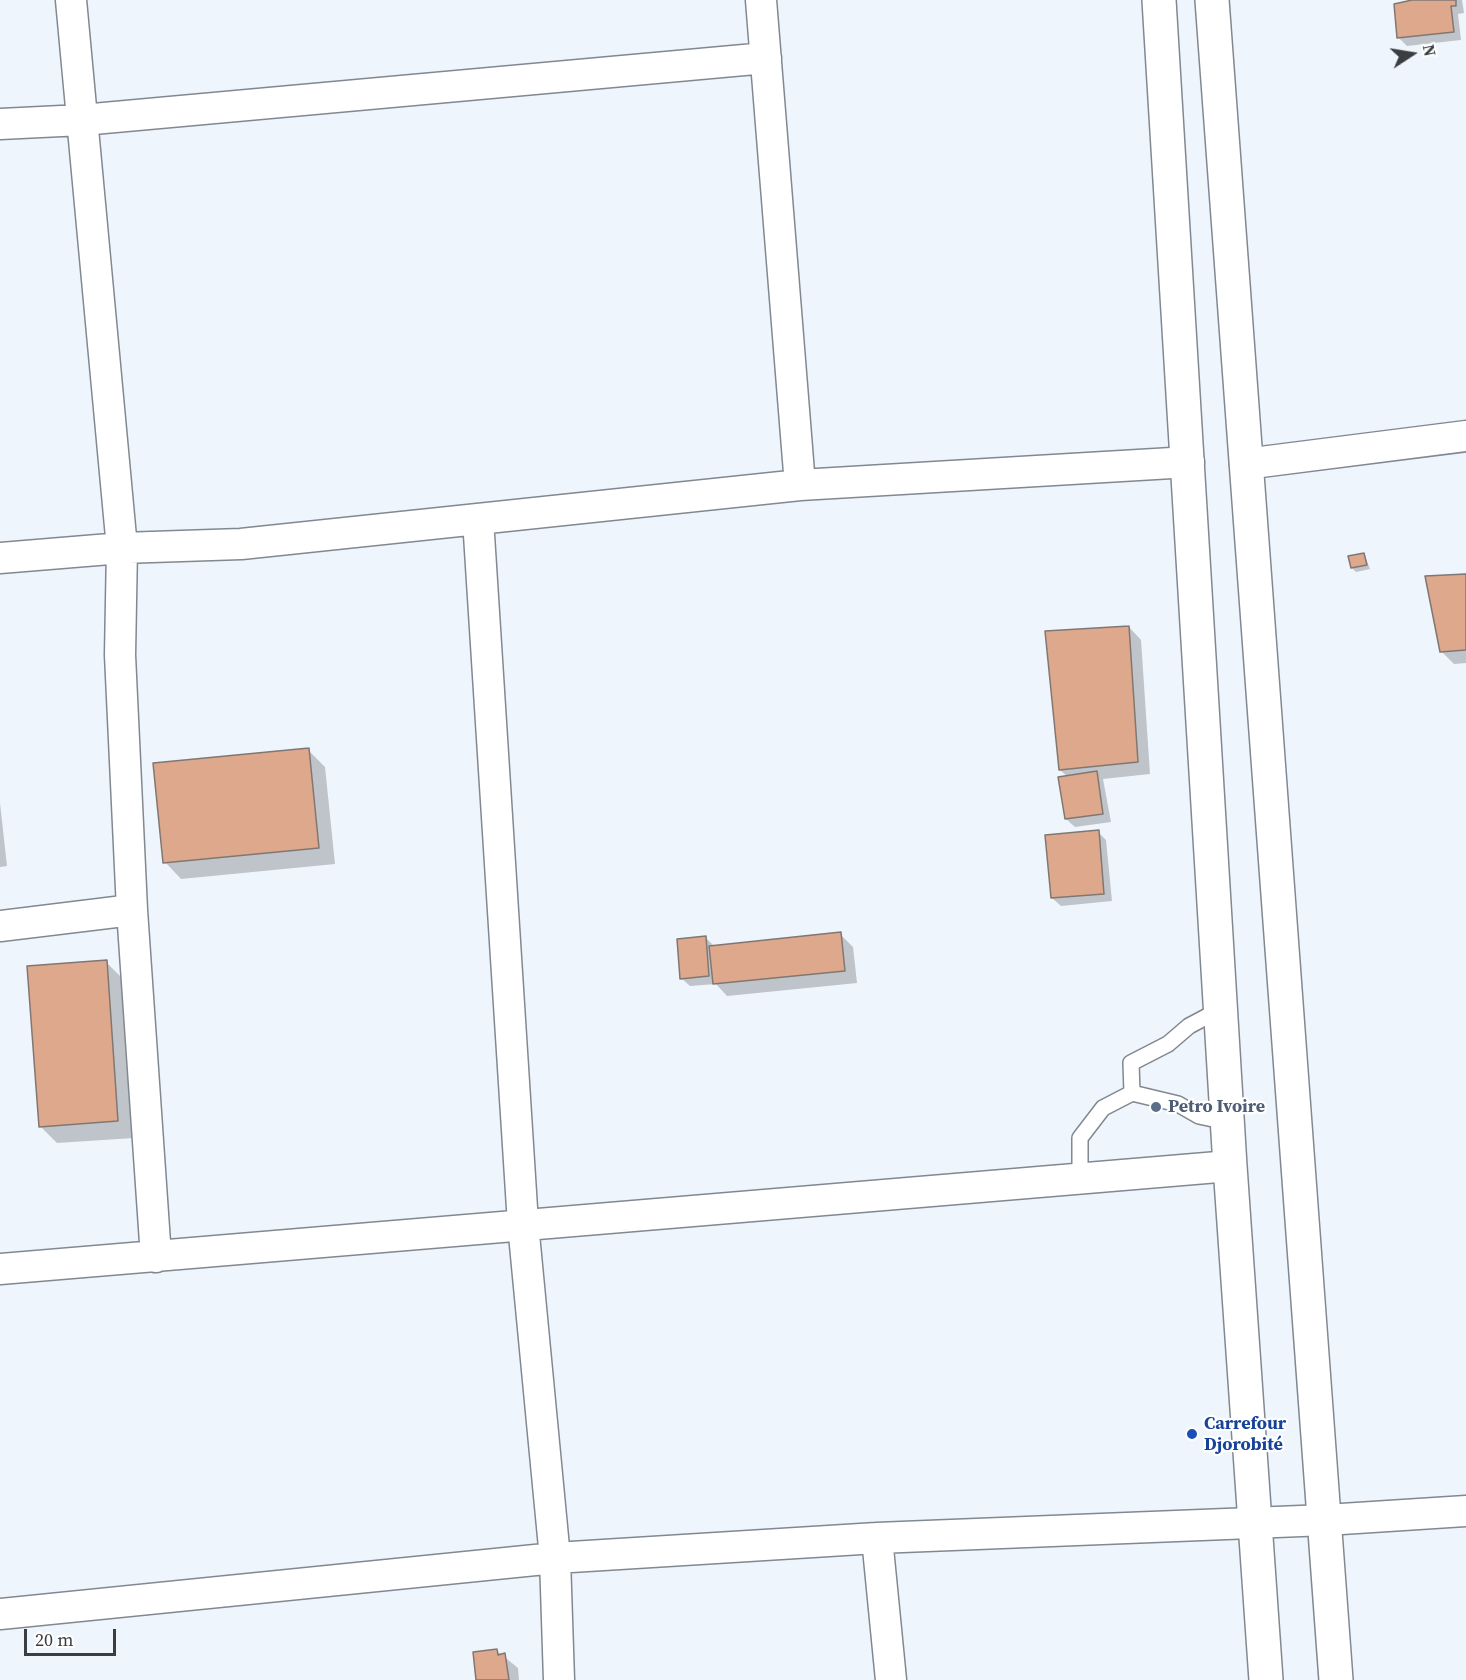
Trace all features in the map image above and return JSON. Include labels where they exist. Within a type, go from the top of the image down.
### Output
[{"type":"main road","points":[[1159,0],[1189,462],[1227,1122],[1257,1523],[1266,1680]]},
{"type":"main road","points":[[1212,0],[1326,1520],[1336,1680]]},
{"type":"street","points":[[71,0],[122,548],[120,655],[132,910],[156,1257]]},
{"type":"street","points":[[761,0],[800,485]]},
{"type":"street","points":[[0,124],[82,120],[766,58]]},
{"type":"street","points":[[1245,464],[1466,436]]},
{"type":"street","points":[[0,558],[122,548],[241,544],[800,485],[1189,462]]},
{"type":"street","points":[[478,519],[523,1224],[555,1558],[559,1680]]},
{"type":"street","points":[[0,926],[132,910]]},
{"type":"street","points":[[0,1269],[1230,1166]]},
{"type":"street","points":[[0,1614],[555,1558],[877,1538],[1326,1520],[1466,1511]]},
{"type":"street","points":[[877,1538],[891,1680]]},
{"type":"lane","points":[[1132,1093],[1131,1063],[1168,1044],[1189,1026],[1221,1009]]},
{"type":"lane","points":[[1080,1179],[1080,1138],[1103,1108],[1132,1093],[1178,1104],[1199,1116],[1227,1122]]},
{"type":"building","points":[[1412,0],[1456,0],[1456,6],[1451,6],[1454,32],[1397,38],[1394,4]]},
{"type":"building","points":[[1364,553],[1367,565],[1351,568],[1348,556]]},
{"type":"building","points":[[1466,574],[1466,650],[1440,652],[1425,576]]},
{"type":"building","points":[[1129,626],[1138,762],[1059,770],[1045,631]]},
{"type":"building","points":[[309,748],[319,848],[163,863],[153,763]]},
{"type":"building","points":[[1097,771],[1103,814],[1065,819],[1058,777]]},
{"type":"building","points":[[1099,830],[1104,894],[1051,898],[1045,835]]},
{"type":"building","points":[[841,932],[845,971],[713,984],[709,946]]},
{"type":"building","points":[[706,936],[709,976],[680,979],[677,939]]},
{"type":"building","points":[[107,960],[118,1121],[39,1127],[27,966]]},
{"type":"building","points":[[497,1649],[498,1655],[505,1653],[509,1680],[476,1680],[473,1652]]},
{"type":"place","name":"Petro Ivoire","points":[[1156,1107]]},
{"type":"place","name":"Carrefour Djorobité","points":[[1192,1434]]}]
